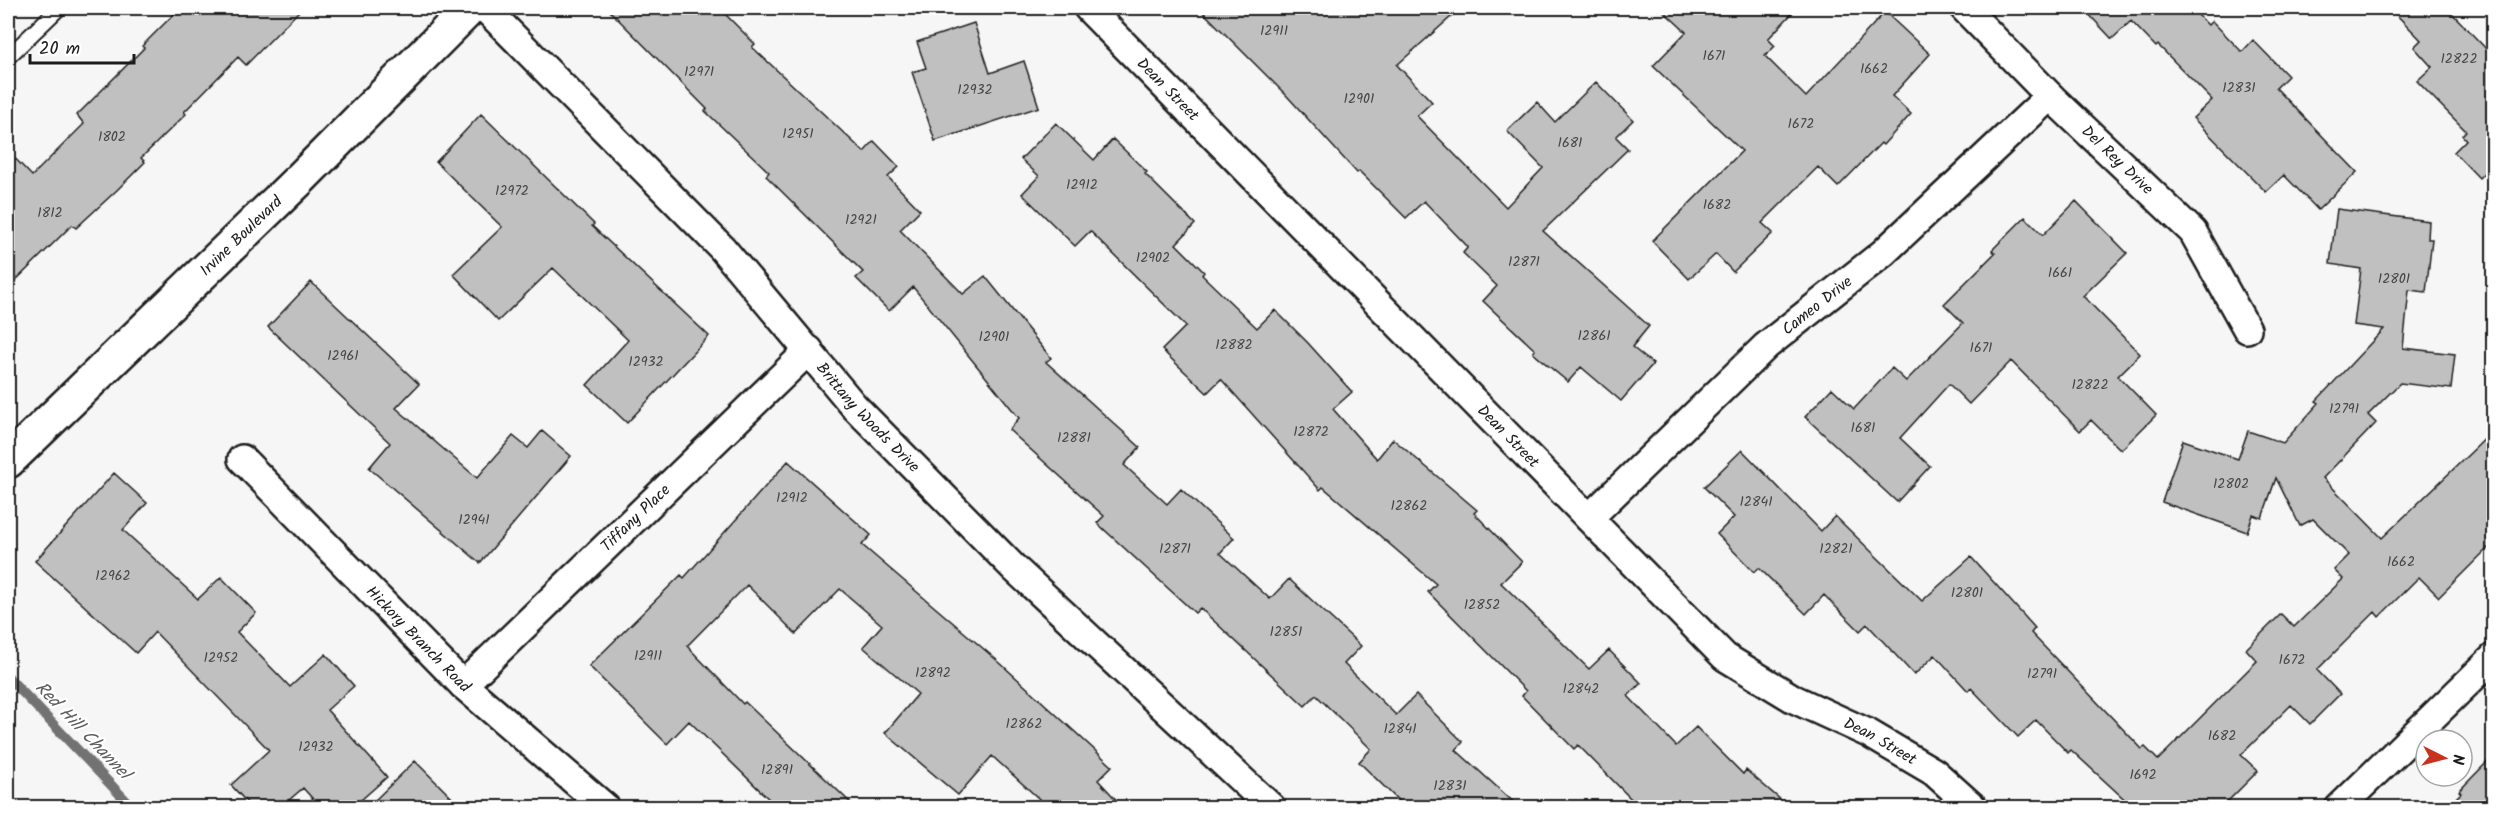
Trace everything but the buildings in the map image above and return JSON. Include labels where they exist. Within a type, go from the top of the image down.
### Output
[{"type":"main road","name":"Irvine Boulevard","points":[[8,461],[291,187],[470,8]]},
{"type":"street","name":"Brittany Woods Drive","points":[[485,8],[722,248],[854,406],[1014,568],[1272,807]]},
{"type":"street","name":"Dean Street","points":[[1088,8],[1725,657],[1794,699],[1868,733],[1934,772],[1974,807]]},
{"type":"street","name":"Del Rey Drive","points":[[1964,8],[2050,96],[2193,232],[2247,329]]},
{"type":"street","name":"Cameo Drive","points":[[1589,518],[1766,346],[1883,253],[2050,96]]},
{"type":"street","name":"Tiffany Place","points":[[463,685],[809,350]]},
{"type":"street","name":"Hickory Branch Road","points":[[242,459],[463,685],[606,807]]},
{"type":"street","points":[[2339,807],[2493,657]]},
{"type":"lane","points":[[8,57],[59,8]]},
{"type":"waterway","name":"Red Hill Channel","points":[[8,677],[133,808]]}]
